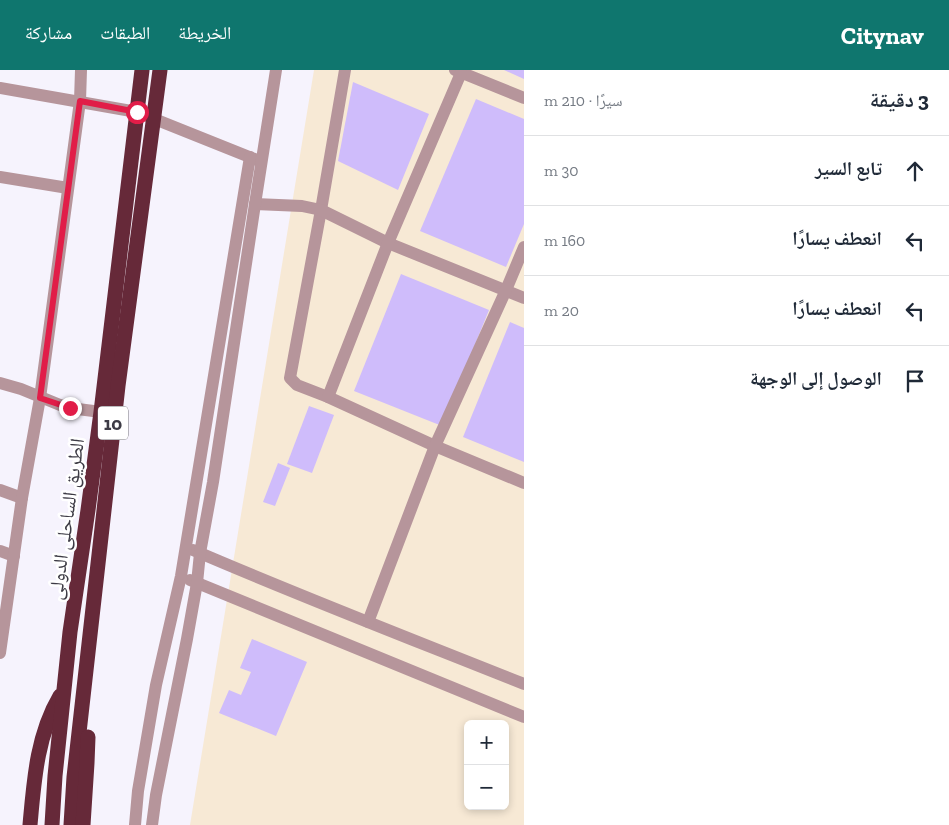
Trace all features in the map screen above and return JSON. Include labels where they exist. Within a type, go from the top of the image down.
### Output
[{"type":"highway","name":"الطريق الساحلى الدولى","points":[[52,825],[55,776],[70,632],[101,412],[142,70]]},
{"type":"highway","name":"الطريق الساحلى الدولى","points":[[71,825],[74,777],[118,386],[160,70]]},
{"type":"highway","points":[[30,825],[40,742],[50,715],[64,690]]},
{"type":"highway","points":[[83,698],[88,746],[83,825]]},
{"type":"street","points":[[0,653],[22,498],[40,398],[80,101],[81,70]]},
{"type":"street","points":[[135,825],[138,791],[156,685],[181,576],[256,159],[276,70]]},
{"type":"street","points":[[345,70],[290,378],[296,385],[328,397],[435,446],[524,483]]},
{"type":"street","points":[[328,397],[457,71],[476,74],[524,98]]},
{"type":"street","points":[[0,88],[137,112],[256,159]]},
{"type":"street","points":[[152,825],[156,795],[197,583],[200,553],[215,472],[255,204],[256,159]]},
{"type":"street","points":[[0,177],[68,188]]},
{"type":"street","points":[[255,204],[302,206],[321,210],[388,243],[524,298]]},
{"type":"street","points":[[368,622],[435,446],[524,247]]},
{"type":"street","points":[[0,383],[70,408],[101,412]]},
{"type":"street","points":[[0,490],[22,498]]},
{"type":"street","points":[[185,547],[284,589],[524,684]]},
{"type":"street","points":[[0,551],[14,556]]},
{"type":"street","points":[[181,576],[524,717]]},
{"type":"shaded area","points":[[314,70],[524,70],[524,825],[190,825]]},
{"type":"building","points":[[504,70],[524,70],[524,79]]},
{"type":"building","points":[[353,82],[429,114],[398,190],[338,161]]},
{"type":"building","points":[[476,99],[524,119],[524,224],[506,267],[420,231]]},
{"type":"building","points":[[401,274],[489,310],[442,426],[354,391]]},
{"type":"building","points":[[510,322],[524,328],[524,462],[463,437]]},
{"type":"building","points":[[309,406],[334,415],[312,473],[287,464]]},
{"type":"building","points":[[278,463],[290,468],[275,506],[263,502]]},
{"type":"building","points":[[252,639],[307,662],[276,736],[219,713],[229,690],[241,695],[251,672],[240,668]]},
{"type":"route","points":[[70,408],[40,398],[80,101],[137,112]]}]
